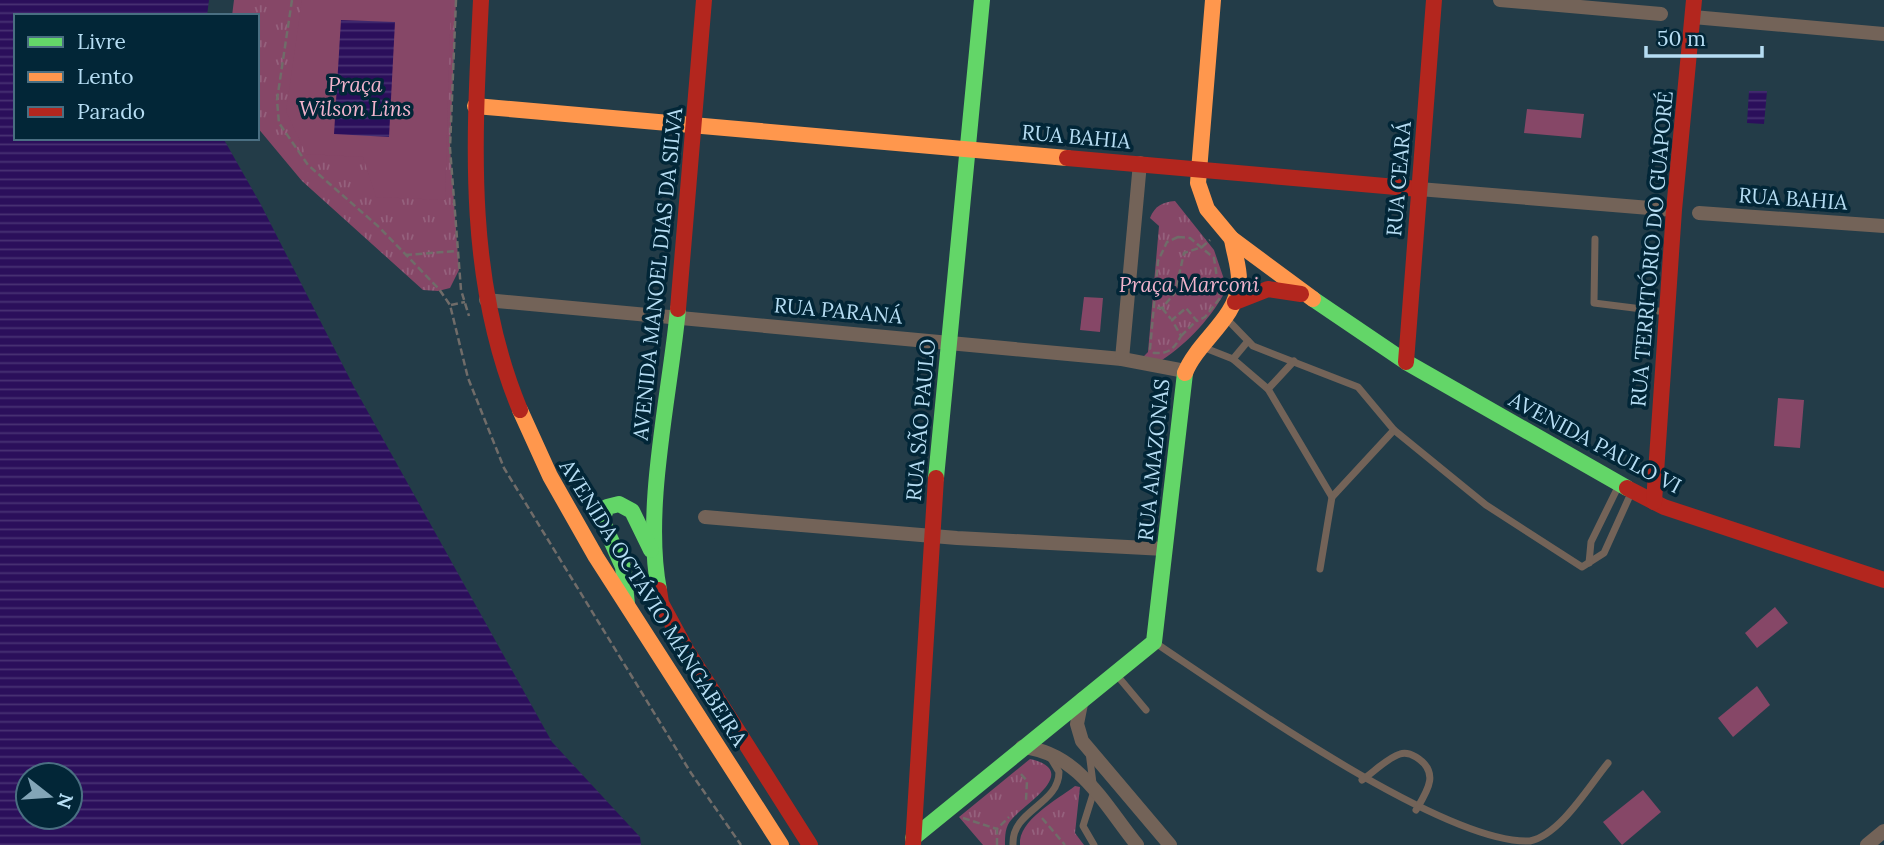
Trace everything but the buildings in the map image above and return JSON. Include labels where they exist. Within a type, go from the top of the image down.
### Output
[{"type":"main road","name":"AVENIDA OCTÁVIO MANGABEIRA","points":[[481,0],[475,106],[475,211],[486,300],[512,390],[537,454],[580,533],[781,845]]},
{"type":"main road","name":"AVENIDA MANOEL DIAS DA SILVA","points":[[653,553],[695,123],[704,0]]},
{"type":"main road","name":"RUA SÃO PAULO","points":[[913,841],[931,536],[982,0]]},
{"type":"main road","points":[[1213,0],[1199,167],[1202,199],[1227,233],[1239,282],[1235,302]]},
{"type":"main road","name":"RUA CEARÁ","points":[[1406,362],[1434,0]]},
{"type":"main road","name":"RUA TERRITÓRIO DO GUAPORÉ","points":[[1654,502],[1674,209],[1694,0]]},
{"type":"main road","name":"RUA BAHIA","points":[[475,106],[1199,167],[1419,189]]},
{"type":"main road","name":"AVENIDA PAULO VI","points":[[1227,233],[1308,296],[1406,362],[1626,488],[1654,502],[1884,580]]},
{"type":"main road","name":"AVENIDA PAULO VI","points":[[1235,302],[1268,289],[1308,296]]},
{"type":"main road","name":"RUA AMAZONAS","points":[[1154,642],[1185,371],[1200,346],[1235,302]]},
{"type":"main road","points":[[627,607],[626,580],[602,520],[607,507],[619,503],[632,512],[653,553]]},
{"type":"main road","name":"AVENIDA OCTÁVIO MANGABEIRA","points":[[653,553],[662,603],[687,651],[810,845]]},
{"type":"main road","points":[[913,841],[1022,747],[1154,642]]},
{"type":"street","points":[[1500,0],[1661,14]]},
{"type":"street","points":[[1693,17],[1884,34]]},
{"type":"street","points":[[1122,359],[1140,163]]},
{"type":"street","name":"RUA BAHIA","points":[[1419,189],[1674,209]]},
{"type":"street","name":"RUA BAHIA","points":[[1699,213],[1884,226]]},
{"type":"street","name":"RUA PARANÁ","points":[[486,300],[1122,359],[1185,371]]},
{"type":"street","points":[[705,517],[931,536],[1166,549]]},
{"type":"street","points":[[1082,699],[1077,724],[1082,741],[1170,845]]},
{"type":"street","points":[[1022,747],[1045,751],[1068,762],[1137,845]]},
{"type":"street","points":[[1867,845],[1884,831]]},
{"type":"lane","points":[[1595,239],[1594,303],[1667,312]]},
{"type":"lane","points":[[1224,316],[1248,341],[1269,354],[1294,361],[1358,387],[1394,430],[1486,505],[1534,539],[1580,566],[1585,568],[1604,553],[1626,488]]},
{"type":"lane","points":[[1233,359],[1248,341]]},
{"type":"lane","points":[[1200,346],[1233,359],[1268,389],[1332,497]]},
{"type":"lane","points":[[1268,389],[1294,361]]},
{"type":"lane","points":[[1321,569],[1332,497],[1394,430]]},
{"type":"lane","points":[[1589,563],[1591,542],[1626,488]]},
{"type":"lane","points":[[1154,642],[1311,750],[1416,810],[1478,833],[1513,841],[1530,841],[1555,829],[1608,763]]},
{"type":"lane","points":[[1115,673],[1146,710]]},
{"type":"lane","points":[[1089,750],[1094,791],[1083,826],[1094,845]]},
{"type":"lane","points":[[1013,845],[1017,825],[1055,792],[1059,782],[1059,772],[1045,751]]},
{"type":"lane","points":[[1363,780],[1398,754],[1413,755],[1427,765],[1431,772],[1428,790],[1416,810]]},
{"type":"path","points":[[292,0],[277,100],[279,123],[308,165],[349,199],[439,289],[450,305],[468,378],[504,468],[691,773],[741,845]]},
{"type":"path","points":[[443,148],[450,148]]},
{"type":"path","points":[[1156,308],[1162,308],[1175,293],[1184,253],[1227,233]]},
{"type":"path","points":[[1178,237],[1190,238],[1203,246],[1214,258],[1220,298],[1205,317],[1196,321],[1166,354],[1150,349],[1156,308],[1158,261],[1163,247],[1178,237]]},
{"type":"path","points":[[405,255],[457,251]]},
{"type":"path","points":[[1162,308],[1181,336]]},
{"type":"path","points":[[1171,320],[1185,308],[1196,321]]},
{"type":"path","points":[[960,817],[997,829]]},
{"type":"green space","name":"Praça Wilson Lins","points":[[234,0],[456,0],[450,148],[459,270],[450,288],[438,291],[423,290],[302,181],[259,129],[259,14],[232,14]]},
{"type":"green space","name":"Praça Wilson Lins","points":[[302,0],[451,0],[445,200],[376,197],[363,157],[306,154],[286,111]]},
{"type":"green space","points":[[1527,109],[1584,114],[1581,138],[1524,133]]},
{"type":"green space","name":"Praça Marconi","points":[[1175,201],[1214,250],[1227,288],[1215,309],[1199,328],[1162,360],[1143,357],[1148,352],[1159,226],[1150,218],[1160,205]]},
{"type":"green space","points":[[1084,297],[1103,298],[1100,332],[1080,330]]},
{"type":"green space","points":[[1778,398],[1804,400],[1800,448],[1774,446]]},
{"type":"green space","points":[[1775,607],[1788,623],[1757,648],[1745,633]]},
{"type":"green space","points":[[1757,686],[1770,705],[1733,737],[1718,718]]},
{"type":"green space","points":[[1030,759],[1045,764],[1051,771],[1050,779],[1037,797],[1010,822],[1005,845],[983,845],[959,817]]},
{"type":"green space","points":[[1075,786],[1080,787],[1075,833],[1084,845],[1020,845],[1025,827],[1032,819]]},
{"type":"green space","points":[[1643,790],[1661,812],[1622,845],[1603,822]]},
{"type":"shaded area","points":[[0,0],[209,0],[207,14],[14,14],[14,140],[224,140],[260,203],[354,387],[552,742],[640,837],[641,845],[0,845]]},
{"type":"shaded area","points":[[341,20],[395,22],[389,137],[334,134]]},
{"type":"shaded area","points":[[1749,91],[1767,91],[1764,124],[1747,123]]},
{"type":"traffic: fast","points":[[936,478],[982,0]]},
{"type":"traffic: fast","points":[[1313,299],[1406,362],[1627,488]]},
{"type":"traffic: fast","points":[[659,590],[655,558],[656,488],[678,309]]},
{"type":"traffic: fast","points":[[913,838],[1154,642],[1185,373]]},
{"type":"traffic: fast","points":[[627,604],[623,567],[602,520],[607,507],[619,504],[632,511],[651,550]]},
{"type":"traffic: slow","points":[[1213,0],[1198,183],[1207,209],[1232,239],[1313,299]]},
{"type":"traffic: slow","points":[[475,106],[1067,158]]},
{"type":"traffic: slow","points":[[1185,373],[1237,296],[1239,278],[1232,239]]},
{"type":"traffic: slow","points":[[520,410],[550,476],[596,557],[781,845]]},
{"type":"traffic: jam","points":[[481,0],[476,105],[477,208],[490,310],[502,360],[520,410]]},
{"type":"traffic: jam","points":[[678,309],[704,0]]},
{"type":"traffic: jam","points":[[1406,362],[1434,0]]},
{"type":"traffic: jam","points":[[1654,502],[1674,210],[1694,0]]},
{"type":"traffic: jam","points":[[1067,158],[1419,189]]},
{"type":"traffic: jam","points":[[1235,302],[1268,289],[1301,294]]},
{"type":"traffic: jam","points":[[913,845],[936,478]]},
{"type":"traffic: jam","points":[[1627,488],[1664,507],[1884,580]]},
{"type":"traffic: jam","points":[[659,590],[661,603],[687,651],[810,845]]}]
